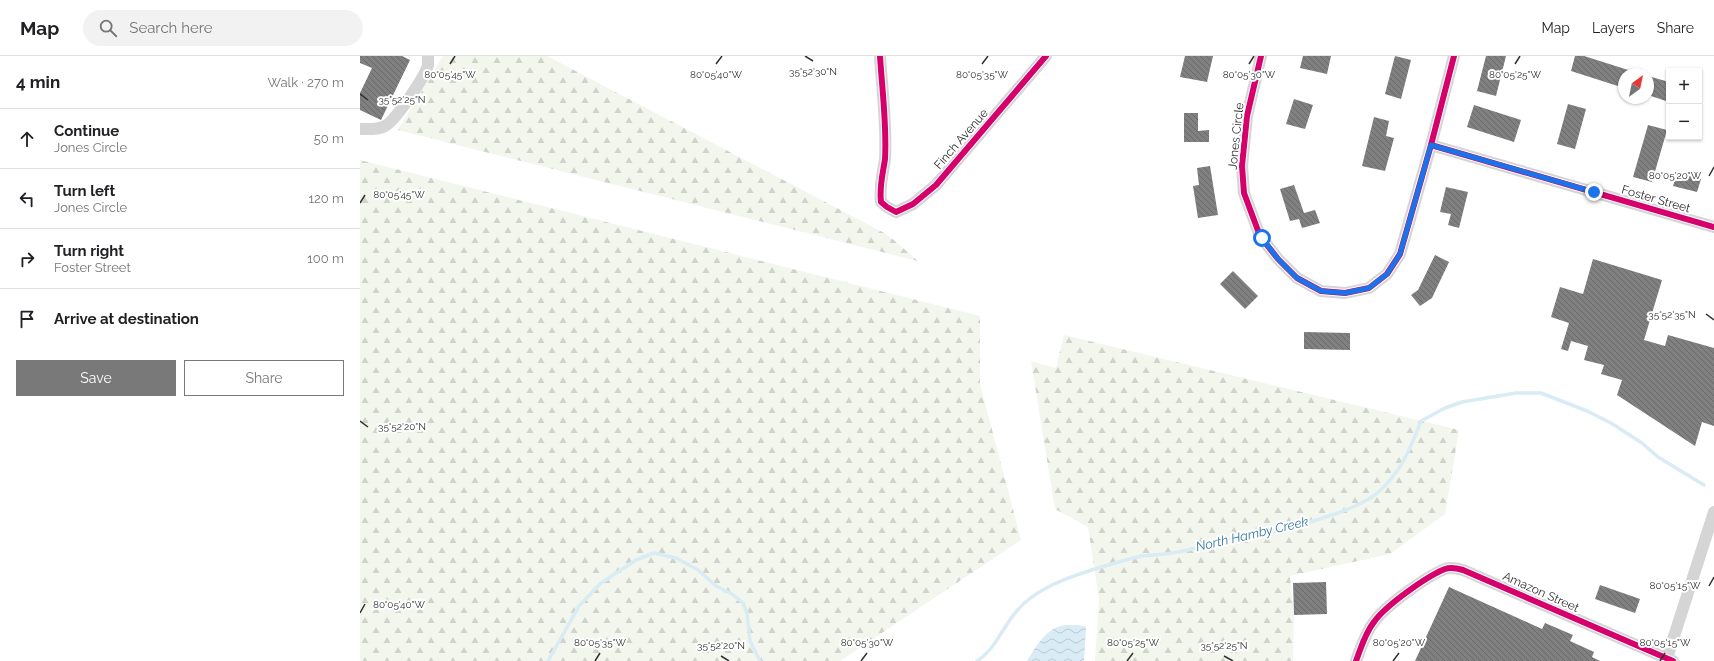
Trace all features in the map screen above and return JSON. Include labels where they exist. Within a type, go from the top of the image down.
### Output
[{"type":"street","points":[[360,129],[372,129],[385,126],[395,117],[422,79],[428,65],[428,56]]},
{"type":"street","name":"Finch Avenue","points":[[880,56],[885,142],[880,202],[887,208],[896,212],[913,204],[936,185],[1046,56]]},
{"type":"street","name":"Jones Circle","points":[[1260,56],[1247,116],[1242,166],[1244,193],[1260,236],[1278,259],[1297,278],[1321,291],[1345,293],[1369,288],[1387,274],[1400,254],[1431,145],[1454,56]]},
{"type":"street","name":"Foster Street","points":[[1431,145],[1714,227]]},
{"type":"street","points":[[1670,660],[1714,512]]},
{"type":"street","name":"Amazon Street","points":[[1356,661],[1369,629],[1382,612],[1421,583],[1444,569],[1453,567],[1670,660]]},
{"type":"green space","points":[[443,56],[547,56],[888,235],[918,261],[398,130]]},
{"type":"green space","points":[[360,160],[980,316],[980,384],[1021,540],[840,661],[360,661]]},
{"type":"green space","points":[[1064,335],[1459,430],[1445,514],[1390,554],[1290,576],[1294,615],[1293,661],[1095,661],[1099,599],[1088,527],[1055,509],[1031,361],[1056,368]]},
{"type":"water","points":[[1065,625],[1079,625],[1086,627],[1084,661],[1027,661],[1038,643],[1047,633]]},
{"type":"building","points":[[360,56],[402,56],[410,60],[381,120],[360,110],[360,93],[372,68],[360,63]]},
{"type":"building","points":[[1185,56],[1213,56],[1207,82],[1180,77]]},
{"type":"building","points":[[1303,56],[1331,56],[1327,74],[1300,68]]},
{"type":"building","points":[[1395,56],[1411,60],[1401,99],[1385,94]]},
{"type":"building","points":[[1486,56],[1506,56],[1496,96],[1477,91]]},
{"type":"building","points":[[1575,56],[1584,56],[1622,68],[1618,68],[1618,86],[1571,71]]},
{"type":"building","points":[[1654,78],[1666,81],[1666,101],[1654,97]]},
{"type":"building","points":[[1294,99],[1313,105],[1305,129],[1286,124]]},
{"type":"building","points":[[1568,104],[1586,109],[1575,149],[1557,144]]},
{"type":"building","points":[[1474,105],[1521,120],[1514,142],[1467,127]]},
{"type":"building","points":[[1184,113],[1198,113],[1198,131],[1209,130],[1209,142],[1184,142]]},
{"type":"building","points":[[1374,117],[1389,121],[1386,136],[1394,138],[1385,171],[1362,166]]},
{"type":"building","points":[[1648,125],[1666,130],[1652,182],[1633,177]]},
{"type":"building","points":[[1210,166],[1218,215],[1198,218],[1193,186],[1199,185],[1197,168]]},
{"type":"building","points":[[1677,173],[1701,179],[1697,192],[1673,186]]},
{"type":"building","points":[[1294,185],[1304,213],[1315,210],[1320,223],[1302,228],[1299,219],[1290,221],[1280,189]]},
{"type":"building","points":[[1446,187],[1468,192],[1459,228],[1448,225],[1451,214],[1440,212]]},
{"type":"building","points":[[1435,255],[1449,262],[1432,298],[1420,306],[1411,295],[1418,290]]},
{"type":"building","points":[[1593,259],[1662,280],[1644,340],[1665,346],[1668,335],[1714,348],[1714,426],[1702,422],[1695,446],[1617,395],[1622,380],[1601,374],[1604,365],[1584,360],[1588,346],[1571,341],[1568,351],[1561,349],[1569,323],[1551,317],[1560,287],[1583,294]]},
{"type":"building","points":[[1233,271],[1258,296],[1245,309],[1220,284]]},
{"type":"building","points":[[1304,332],[1350,333],[1350,350],[1304,349]]},
{"type":"building","points":[[1326,582],[1327,614],[1294,615],[1293,583]]},
{"type":"building","points":[[1600,585],[1640,599],[1635,613],[1595,599]]},
{"type":"building","points":[[1449,587],[1542,629],[1545,623],[1573,635],[1570,641],[1594,652],[1592,657],[1600,661],[1415,661]]},
{"type":"waterway","name":"North Hamby Creek","points":[[977,661],[989,651],[1011,618],[1023,604],[1042,590],[1073,576],[1141,556],[1185,551],[1292,527],[1315,521],[1363,503],[1376,494],[1398,470],[1413,442],[1421,421],[1445,408],[1462,402],[1516,393],[1541,393],[1587,411],[1611,423],[1642,443],[1658,457],[1704,485]]},
{"type":"waterway","name":"North Hamby Creek","points":[[548,661],[579,606],[601,583],[636,560],[654,553],[676,558],[698,570],[716,586],[732,594],[743,603],[747,613],[750,641],[760,661]]},
{"type":"cycle path","points":[[880,56],[885,121],[885,159],[881,185],[881,202],[896,212],[913,204],[936,185],[1046,56]]},
{"type":"cycle path","points":[[1261,56],[1247,116],[1242,166],[1244,193],[1260,236],[1278,259],[1297,278],[1321,291],[1345,293],[1369,288],[1387,274],[1400,254],[1431,145],[1454,56]]},
{"type":"cycle path","points":[[1431,145],[1714,227]]},
{"type":"cycle path","points":[[1356,661],[1368,631],[1379,615],[1428,578],[1445,569],[1451,568],[1463,570],[1673,661]]},
{"type":"route","points":[[1262,238],[1278,259],[1297,278],[1321,291],[1345,293],[1369,288],[1387,274],[1400,254],[1431,145],[1594,192]]}]
